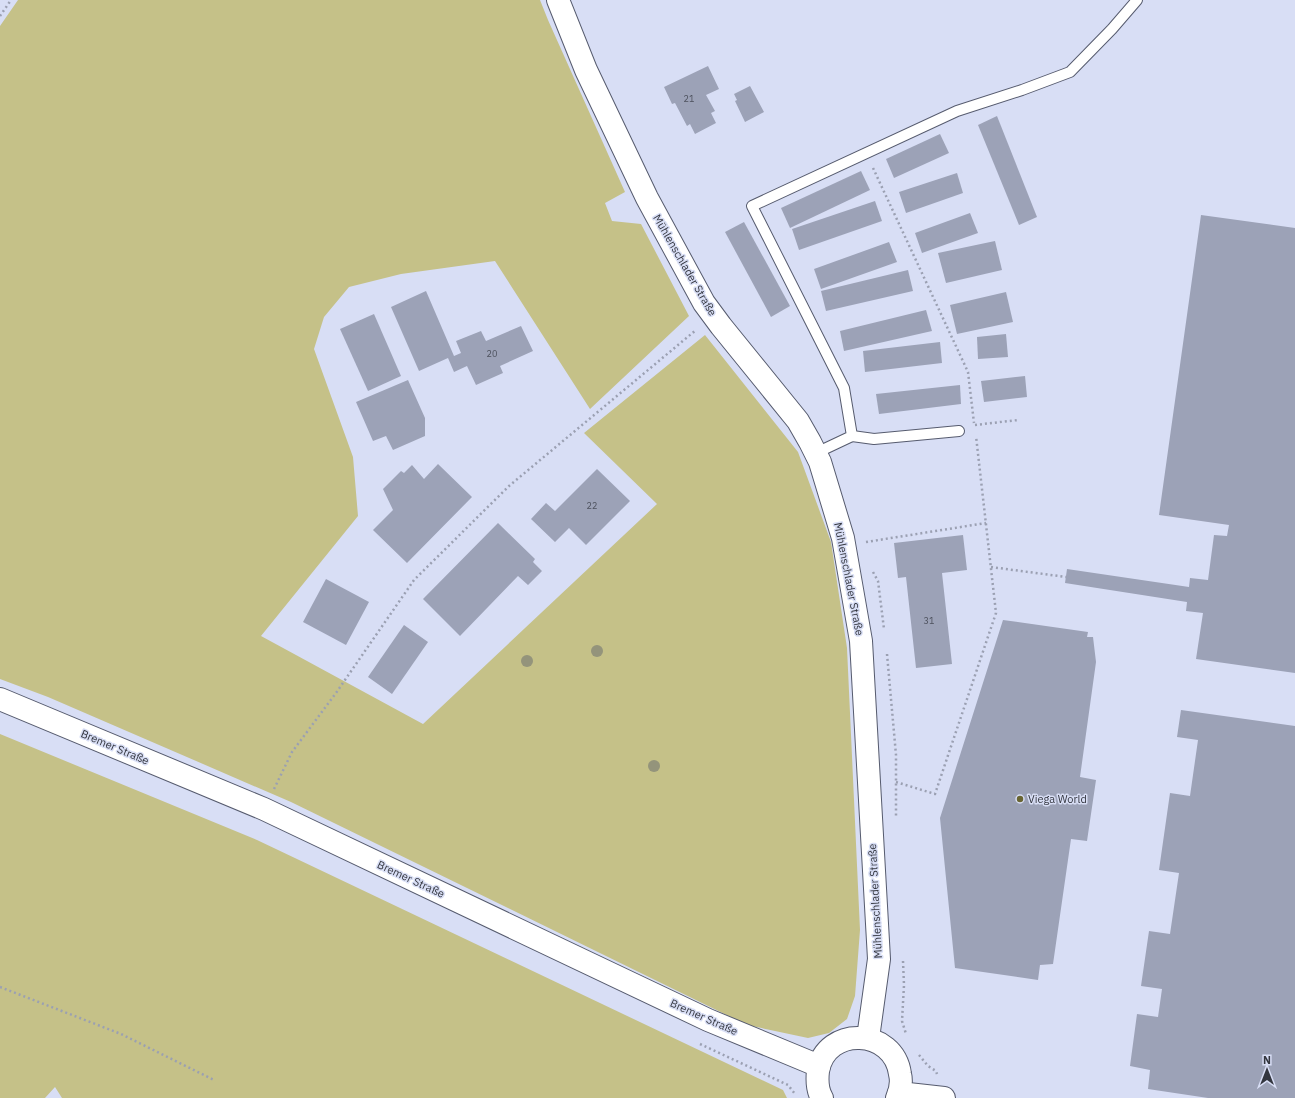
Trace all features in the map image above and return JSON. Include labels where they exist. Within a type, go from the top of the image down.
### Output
[{"type":"street","name":"Mühlenschlader Straße","points":[[558,0],[586,70],[646,198],[704,303],[798,421],[816,453],[843,538],[861,641],[879,959],[868,1038]]},
{"type":"street","name":"Bremer Straße","points":[[0,699],[264,809],[708,1020],[819,1066]]},
{"type":"street","points":[[822,1098],[819,1094],[817,1080],[819,1066],[825,1054],[834,1045],[846,1040],[859,1038],[868,1038],[884,1046],[893,1055],[899,1067],[901,1080],[898,1096],[939,1097]]},
{"type":"lane","points":[[852,436],[844,388],[752,206],[957,111],[1022,90],[1070,72],[1112,29],[1137,0]]},
{"type":"lane","points":[[816,453],[852,436],[874,438],[959,431]]},
{"type":"path","points":[[0,16],[11,0]]},
{"type":"path","points":[[866,153],[968,372],[996,613],[935,794],[896,782]]},
{"type":"path","points":[[264,809],[292,752],[336,693],[414,580],[509,486],[713,316]]},
{"type":"path","points":[[974,425],[1018,420]]},
{"type":"path","points":[[861,543],[986,523]]},
{"type":"path","points":[[991,566],[1066,576]]},
{"type":"path","points":[[872,569],[878,581],[885,636]]},
{"type":"path","points":[[886,652],[896,755],[896,822]]},
{"type":"path","points":[[903,954],[904,985],[902,1026],[907,1038]]},
{"type":"path","points":[[0,987],[121,1034],[214,1080]]},
{"type":"path","points":[[700,1044],[788,1085],[797,1096]]},
{"type":"path","points":[[917,1053],[928,1066],[936,1071],[939,1097]]},
{"type":"shaded area","points":[[18,0],[540,0],[625,192],[605,203],[612,221],[641,224],[689,316],[590,409],[495,261],[401,274],[349,287],[324,317],[314,349],[353,457],[358,516],[261,636],[423,724],[657,504],[584,433],[705,335],[798,452],[831,542],[847,648],[860,930],[855,996],[847,1019],[829,1033],[808,1038],[747,1025],[291,802],[48,697],[0,679],[0,26]]},
{"type":"shaded area","points":[[0,734],[257,840],[783,1090],[787,1098],[62,1098],[55,1087],[45,1098],[0,1098]]},
{"type":"building","points":[[708,66],[719,89],[706,95],[715,111],[711,113],[716,123],[695,134],[690,124],[687,126],[675,103],[672,104],[664,87]]},
{"type":"building","points":[[750,86],[764,112],[745,122],[735,101],[737,100],[734,94]]},
{"type":"building","points":[[997,116],[1037,217],[1019,225],[978,125]]},
{"type":"building","points":[[940,134],[949,153],[894,178],[886,159]]},
{"type":"building","points":[[861,171],[870,190],[790,228],[781,208]]},
{"type":"building","points":[[957,173],[963,193],[906,213],[899,192]]},
{"type":"building","points":[[875,201],[882,221],[799,250],[792,229]]},
{"type":"building","points":[[970,213],[978,233],[922,253],[915,233]]},
{"type":"building","points":[[1201,215],[1295,228],[1295,673],[1196,659],[1203,613],[1186,611],[1187,602],[1065,583],[1067,569],[1189,587],[1190,578],[1208,580],[1214,535],[1227,536],[1229,525],[1159,515]]},
{"type":"building","points":[[744,222],[790,306],[771,317],[725,232]]},
{"type":"building","points":[[995,241],[1002,270],[946,283],[938,253]]},
{"type":"building","points":[[889,242],[897,262],[821,289],[814,269]]},
{"type":"building","points":[[908,270],[913,291],[826,311],[821,291]]},
{"type":"building","points":[[426,291],[454,356],[461,353],[456,341],[481,331],[486,341],[521,326],[533,351],[500,366],[503,373],[476,385],[467,366],[454,372],[448,358],[419,371],[391,307]]},
{"type":"building","points":[[1006,292],[1013,322],[957,334],[950,305]]},
{"type":"building","points":[[926,310],[932,331],[844,351],[840,331]]},
{"type":"building","points":[[374,314],[401,376],[368,391],[340,329]]},
{"type":"building","points":[[1006,334],[1008,357],[978,359],[977,337]]},
{"type":"building","points":[[940,342],[942,363],[865,372],[863,351]]},
{"type":"building","points":[[1025,376],[1027,397],[984,402],[981,381]]},
{"type":"building","points":[[408,380],[425,418],[425,436],[393,450],[386,436],[373,441],[356,402]]},
{"type":"building","points":[[960,385],[961,404],[879,414],[876,394]]},
{"type":"building","points":[[438,464],[472,497],[407,563],[373,530],[393,510],[383,489],[401,471],[404,473],[412,465],[424,479]]},
{"type":"building","points":[[597,469],[630,501],[586,545],[569,528],[555,542],[531,519],[546,503],[555,511]]},
{"type":"building","points":[[498,523],[535,559],[533,562],[542,571],[528,585],[518,576],[460,636],[423,599]]},
{"type":"building","points":[[963,535],[967,570],[942,573],[952,664],[916,668],[906,577],[898,578],[894,543]]},
{"type":"building","points":[[326,579],[369,602],[346,645],[303,622]]},
{"type":"building","name":"Viega World","points":[[1003,620],[1088,632],[1087,637],[1093,637],[1096,662],[1080,777],[1096,780],[1087,841],[1071,839],[1053,964],[1040,965],[1038,980],[955,968],[940,818]]},
{"type":"building","points":[[404,625],[428,642],[392,694],[368,677]]},
{"type":"building","points":[[1181,710],[1295,726],[1295,1098],[1208,1098],[1148,1089],[1150,1070],[1130,1066],[1137,1014],[1158,1017],[1162,989],[1141,986],[1149,931],[1170,934],[1179,873],[1159,870],[1170,793],[1190,796],[1198,740],[1177,737]]},
{"type":"place","name":"Viega World","points":[[1020,799]]}]
